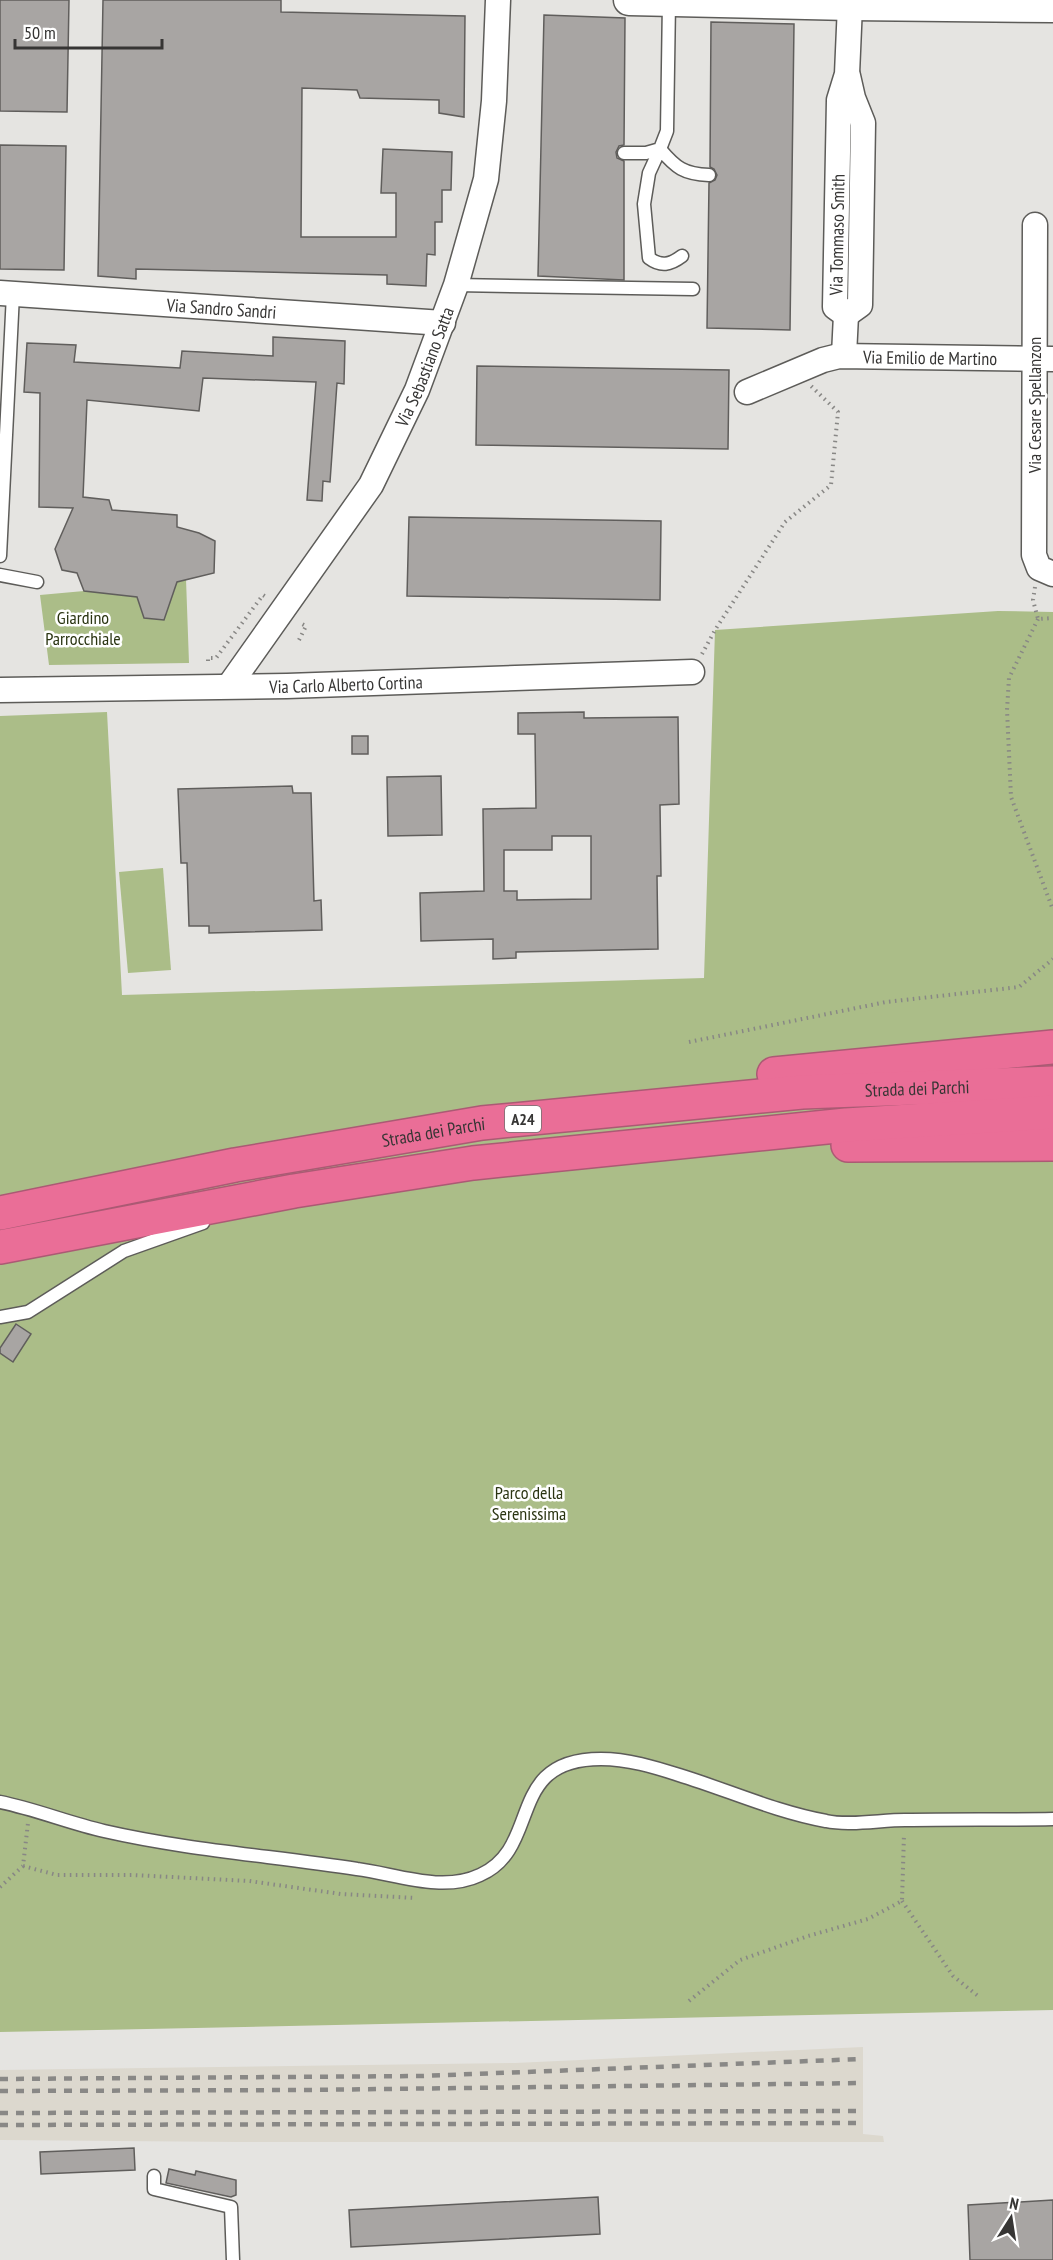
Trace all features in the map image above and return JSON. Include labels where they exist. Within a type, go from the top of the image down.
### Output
[{"type":"highway","points":[[482,1123],[635,1090],[800,1070],[1053,1047]]},
{"type":"highway","name":"Strada dei Parchi","points":[[0,1212],[235,1164],[482,1123],[802,1092],[1053,1083]]},
{"type":"highway","name":"Strada dei Parchi","points":[[0,1247],[294,1191],[473,1163],[846,1125],[1053,1112]]},
{"type":"highway","points":[[645,1146],[1053,1144]]},
{"type":"street","name":"Via Sebastiano Satta","points":[[230,686],[371,485],[417,390],[456,285],[486,178],[494,101],[498,0]]},
{"type":"street","points":[[629,0],[1053,7]]},
{"type":"street","name":"Via Tommaso Smith","points":[[844,355],[846,315],[835,307],[839,100],[847,74],[850,5]]},
{"type":"street","name":"Via Cesare Spellanzon","points":[[1035,225],[1044,359],[1034,555],[1046,571]]},
{"type":"street","name":"Via Sandro Sandri","points":[[7,293],[443,323]]},
{"type":"street","points":[[747,393],[827,358],[844,355]]},
{"type":"street","name":"Via Emilio de Martino","points":[[844,355],[1044,359]]},
{"type":"street","name":"Via Carlo Alberto Cortina","points":[[0,690],[286,686],[692,672]]},
{"type":"lane","points":[[669,2],[667,131],[649,173],[644,204],[649,258],[657,264],[672,263],[682,256]]},
{"type":"lane","points":[[624,153],[646,153],[660,148]]},
{"type":"lane","points":[[660,148],[675,166],[694,174],[710,175]]},
{"type":"lane","points":[[456,285],[693,289]]},
{"type":"lane","points":[[0,556],[7,293]]},
{"type":"lane","points":[[0,574],[37,582]]},
{"type":"lane","points":[[0,1317],[28,1312],[124,1251],[294,1191]]},
{"type":"lane","points":[[0,1802],[30,1808],[103,1831],[184,1847],[359,1869],[426,1881],[460,1882],[482,1875],[503,1859],[516,1836],[531,1797],[545,1775],[570,1762],[602,1759],[644,1764],[790,1813],[829,1822],[1053,1819]]},
{"type":"lane","points":[[154,2176],[154,2189],[231,2207],[233,2260]]},
{"type":"path","points":[[692,672],[715,630],[785,522],[831,485],[838,412],[795,372]]},
{"type":"path","points":[[1046,571],[1033,600],[1038,619],[1009,678],[1007,710],[1011,797],[1053,910]]},
{"type":"path","points":[[208,660],[208,658],[216,658],[263,595],[266,597]]},
{"type":"path","points":[[1038,619],[1053,618]]},
{"type":"path","points":[[299,640],[306,626],[302,624]]},
{"type":"path","points":[[689,1042],[886,1002],[1019,987],[1053,959]]},
{"type":"path","points":[[0,1887],[23,1866],[30,1808]]},
{"type":"path","points":[[904,1820],[902,1901],[953,1976],[978,1996]]},
{"type":"path","points":[[23,1866],[57,1875],[133,1875],[249,1881],[341,1894],[419,1898]]},
{"type":"path","points":[[689,2001],[740,1960],[808,1936],[868,1919],[902,1901]]},
{"type":"shaded area","points":[[863,2047],[863,2134],[883,2136],[884,2142],[0,2140],[0,2070],[515,2063]]},
{"type":"green space","name":"Giardino Parrocchiale","points":[[186,579],[189,663],[49,665],[40,595],[84,591],[137,597],[144,618],[164,620],[177,582]]},
{"type":"green space","name":"Parco della Serenissima","points":[[998,611],[1053,612],[1053,2010],[0,2032],[0,716],[107,712],[122,995],[704,978],[715,630]]},
{"type":"green space","points":[[163,868],[171,970],[128,973],[119,872]]},
{"type":"building","points":[[0,0],[69,0],[67,112],[0,111]]},
{"type":"building","points":[[103,0],[281,0],[281,12],[465,16],[464,117],[439,113],[439,100],[360,98],[357,90],[302,88],[301,237],[396,237],[396,193],[381,193],[383,149],[452,152],[451,190],[442,190],[442,222],[435,222],[435,255],[427,254],[426,286],[387,284],[387,275],[136,269],[136,279],[98,276]]},
{"type":"building","points":[[544,15],[625,18],[624,145],[619,146],[616,152],[617,158],[624,161],[624,280],[538,276]]},
{"type":"building","points":[[711,22],[794,24],[790,330],[707,328],[709,183],[715,180],[717,175],[710,167]]},
{"type":"building","points":[[0,145],[66,146],[64,270],[0,269]]},
{"type":"building","points":[[273,337],[345,341],[344,384],[337,383],[330,482],[323,481],[322,501],[307,500],[316,382],[203,378],[199,411],[87,400],[83,497],[109,500],[112,510],[177,515],[177,527],[199,533],[215,541],[214,573],[177,582],[164,620],[144,618],[137,597],[84,591],[77,573],[62,570],[55,549],[73,508],[39,507],[40,393],[24,392],[27,343],[76,345],[74,362],[180,368],[182,351],[273,356]]},
{"type":"building","points":[[477,366],[729,370],[728,449],[476,445]]},
{"type":"building","points":[[409,517],[661,521],[660,600],[407,596]]},
{"type":"building","points":[[584,712],[584,718],[678,717],[679,804],[660,805],[661,876],[657,876],[658,949],[516,952],[516,958],[493,959],[493,939],[421,941],[420,893],[484,891],[483,809],[536,808],[535,734],[518,734],[518,713]],"holes":[[[552,836],[591,836],[591,899],[517,900],[517,891],[504,891],[504,850],[552,850]]]},
{"type":"building","points":[[352,736],[368,736],[368,754],[352,754]]},
{"type":"building","points":[[441,776],[442,835],[388,836],[387,777]]},
{"type":"building","points":[[292,786],[293,793],[311,793],[314,901],[321,900],[322,930],[209,933],[209,926],[189,926],[187,863],[181,863],[178,789]]},
{"type":"building","points":[[16,1324],[31,1334],[13,1362],[0,1353],[0,1348]]},
{"type":"building","points":[[134,2148],[135,2170],[41,2174],[40,2152]]},
{"type":"building","points":[[169,2169],[195,2175],[196,2171],[236,2180],[236,2195],[231,2197],[166,2183]]},
{"type":"building","points":[[598,2197],[600,2234],[351,2247],[349,2210]]},
{"type":"building","points":[[1053,2200],[1053,2260],[970,2260],[968,2205]]},
{"type":"railway","points":[[0,2079],[421,2076],[862,2059]]},
{"type":"railway","points":[[0,2091],[305,2090],[862,2083]]},
{"type":"railway","points":[[0,2113],[862,2111]]},
{"type":"railway","points":[[0,2125],[862,2123]]}]
